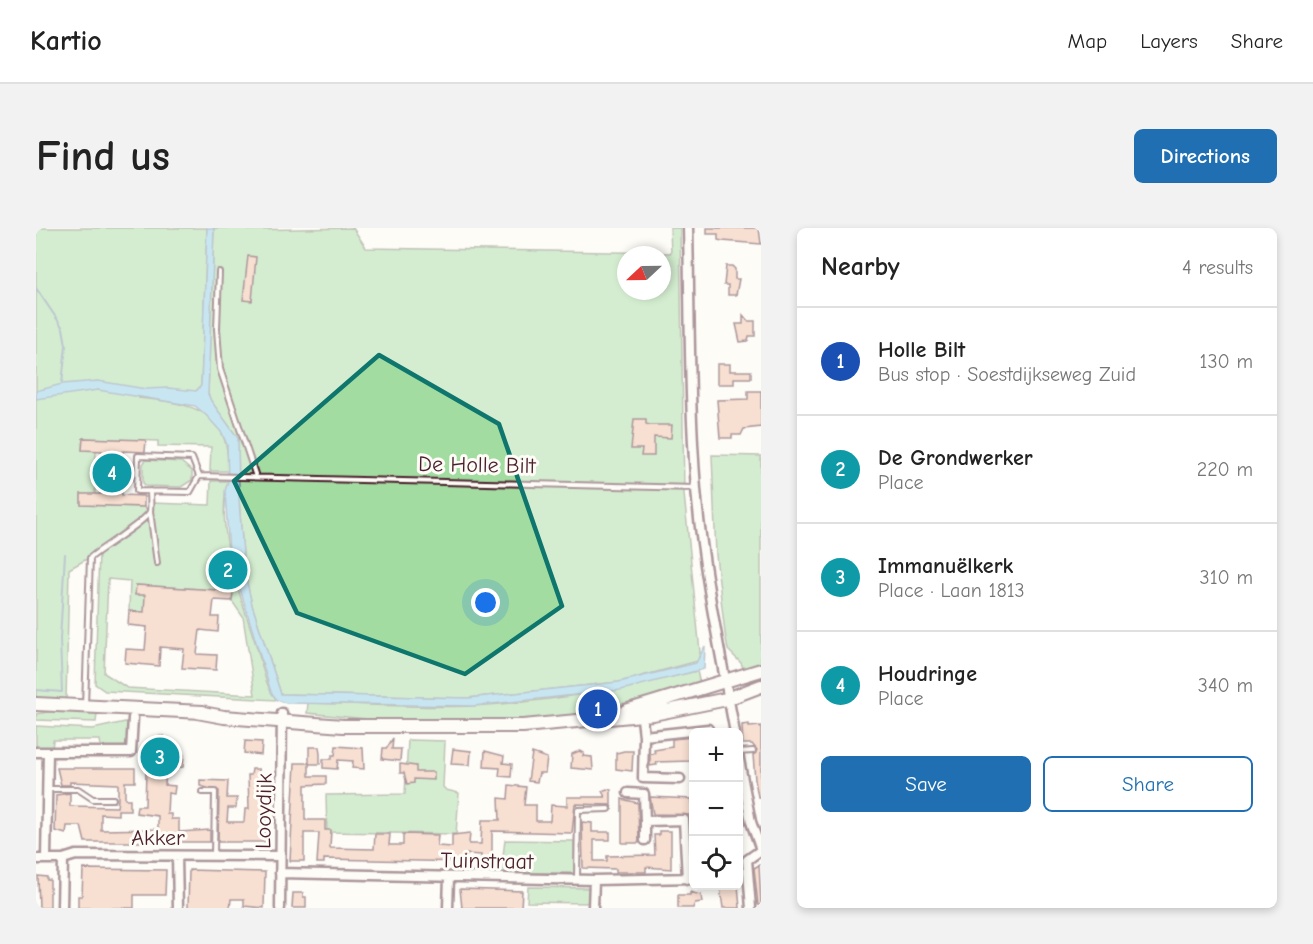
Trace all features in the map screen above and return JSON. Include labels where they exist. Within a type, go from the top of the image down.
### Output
[{"type":"main road","points":[[641,711],[761,670]]},
{"type":"main road","points":[[36,704],[282,717],[382,725],[523,726],[727,699],[761,686]]},
{"type":"street","points":[[688,228],[696,488],[708,595],[734,728]]},
{"type":"street","points":[[641,711],[644,736],[643,778],[680,779]]},
{"type":"street","points":[[36,752],[131,752],[133,717]]},
{"type":"street","name":"Looydijk","points":[[280,908],[282,717]]},
{"type":"street","points":[[644,736],[689,731]]},
{"type":"street","points":[[46,859],[48,752]]},
{"type":"street","points":[[743,774],[761,850],[747,860],[743,873],[752,908]]},
{"type":"street","points":[[628,793],[644,794],[645,840]]},
{"type":"street","points":[[645,821],[688,820],[689,836]]},
{"type":"street","name":"Akker","points":[[36,859],[63,859],[76,855],[280,856]]},
{"type":"street","points":[[177,856],[178,908]]},
{"type":"street","points":[[62,908],[63,859]]},
{"type":"street","name":"Tuinstraat","points":[[280,873],[577,880],[689,878]]},
{"type":"street","points":[[448,908],[449,877]]},
{"type":"street","points":[[593,908],[594,880]]},
{"type":"lane","points":[[219,272],[216,329],[220,369],[256,477]]},
{"type":"lane","points":[[138,456],[192,458],[199,476],[190,492],[137,491],[138,456]]},
{"type":"lane","name":"De Holle Bilt","points":[[199,476],[696,488]]},
{"type":"lane","points":[[150,491],[150,512],[157,563]]},
{"type":"lane","points":[[85,706],[90,558],[115,537],[141,522],[150,512]]},
{"type":"lane","points":[[743,752],[753,751]]},
{"type":"lane","points":[[48,789],[78,789],[93,799],[113,799]]},
{"type":"lane","points":[[202,792],[215,792],[214,856]]},
{"type":"lane","points":[[577,880],[578,810],[609,809]]},
{"type":"highlighted area","points":[[379,355],[499,424],[562,606],[465,674],[297,613],[234,481]]},
{"type":"green space","points":[[36,228],[207,228],[201,386],[196,391],[138,398],[174,403],[203,413],[214,422],[222,434],[227,450],[228,471],[210,471],[211,447],[158,446],[158,441],[83,438],[82,450],[96,450],[95,494],[81,494],[81,505],[144,507],[149,511],[150,503],[210,505],[211,481],[228,481],[225,500],[227,543],[264,675],[277,700],[105,691],[95,684],[99,552],[69,569],[66,700],[36,698]],"holes":[[[108,579],[130,581],[129,611],[156,613],[145,595],[135,594],[136,585],[233,591],[232,601],[243,617],[255,695],[127,688],[104,673]]]},
{"type":"green space","points":[[214,228],[248,228],[248,230],[353,228],[366,248],[617,252],[617,300],[671,300],[670,228],[680,228],[684,494],[700,652],[698,661],[619,682],[468,698],[281,694],[252,605],[244,569],[238,438],[208,394]]},
{"type":"green space","points":[[712,455],[761,456],[761,663],[744,670],[741,663],[728,650],[725,633],[716,555]]},
{"type":"green space","points":[[146,460],[181,462],[192,471],[192,480],[181,487],[146,486],[143,483],[143,464]]},
{"type":"green space","points":[[697,671],[700,684],[566,718],[531,721],[388,721],[307,713],[308,703],[472,706],[557,698],[614,689]]},
{"type":"green space","points":[[54,711],[97,714],[96,722],[36,720],[36,714]]},
{"type":"green space","points":[[130,721],[127,749],[101,747],[100,740],[53,740],[52,749],[36,748],[36,726],[93,729]]},
{"type":"green space","points":[[408,740],[445,741],[443,787],[459,793],[456,834],[327,832],[326,795],[405,794]]},
{"type":"green space","points":[[505,840],[574,841],[574,873],[501,873]]},
{"type":"green space","points":[[528,887],[591,888],[591,903],[527,902]]},
{"type":"water","points":[[207,228],[214,228],[208,394],[238,438],[244,569],[252,605],[281,694],[468,698],[619,682],[696,663],[705,646],[704,669],[621,690],[473,706],[286,703],[277,700],[271,692],[229,552],[225,491],[228,481],[227,445],[222,433],[195,406],[98,390],[36,399],[36,391],[62,384],[98,381],[146,389],[168,388],[196,391],[201,386]]},
{"type":"building","points":[[707,228],[759,228],[761,244],[718,240],[718,234],[707,234]]},
{"type":"building","points":[[248,256],[256,257],[252,301],[243,300]]},
{"type":"building","points":[[726,266],[732,266],[735,269],[735,279],[739,279],[736,295],[728,295],[728,285],[724,285]]},
{"type":"building","points":[[743,315],[748,321],[755,321],[755,336],[749,336],[748,341],[740,342],[736,324],[743,324]]},
{"type":"building","points":[[717,364],[730,364],[730,371],[751,371],[751,378],[734,378],[734,384],[717,384]]},
{"type":"building","points":[[748,391],[761,391],[761,427],[744,429],[741,435],[732,435],[732,438],[720,438],[717,400],[748,399]]},
{"type":"building","points":[[634,419],[646,419],[646,424],[650,425],[672,425],[671,438],[654,437],[654,456],[641,456],[642,449],[631,449]]},
{"type":"building","points":[[83,438],[146,440],[145,452],[123,451],[122,495],[144,496],[144,507],[81,505],[81,494],[101,494],[102,451],[82,450]]},
{"type":"building","points":[[136,585],[233,591],[232,601],[214,600],[212,617],[219,617],[218,632],[200,630],[197,654],[217,655],[216,670],[182,668],[184,649],[160,647],[159,666],[125,663],[126,649],[145,650],[147,627],[128,625],[129,611],[144,612],[145,595],[135,595]]},
{"type":"building","points":[[742,725],[761,726],[761,797],[758,797],[755,780],[753,755],[757,750],[752,744],[743,744]]},
{"type":"building","points":[[160,736],[164,736],[168,743],[167,754],[184,755],[183,767],[166,769],[165,785],[175,786],[174,794],[168,793],[167,814],[171,814],[171,819],[179,819],[179,832],[210,830],[210,842],[177,842],[177,837],[150,837],[150,842],[85,842],[81,826],[67,826],[66,834],[55,831],[56,795],[70,793],[70,806],[117,807],[118,800],[118,784],[70,782],[70,785],[61,785],[57,768],[135,768],[135,782],[125,782],[125,799],[130,799],[130,810],[118,810],[118,815],[101,814],[101,830],[158,829],[158,816],[136,813],[137,806],[145,806],[146,771],[150,753],[153,753],[154,742]]},
{"type":"building","points":[[689,737],[689,761],[656,762],[657,765],[650,766],[650,754],[655,753],[654,750],[672,747],[672,739]]},
{"type":"building","points":[[393,738],[392,749],[401,749],[400,761],[382,759],[383,748],[387,748]]},
{"type":"building","points":[[245,741],[262,742],[261,755],[244,753]]},
{"type":"building","points":[[336,746],[363,748],[364,769],[352,768],[353,761],[338,760],[337,769],[323,768],[323,759],[332,759]]},
{"type":"building","points":[[309,747],[319,747],[320,764],[309,764],[309,776],[326,776],[326,784],[305,785],[305,820],[325,820],[325,830],[331,830],[330,848],[374,849],[375,834],[390,834],[389,845],[403,845],[403,834],[438,835],[437,846],[452,847],[452,835],[470,833],[469,844],[481,844],[482,820],[500,820],[499,798],[508,799],[509,785],[526,787],[524,805],[536,805],[536,821],[550,821],[551,805],[567,806],[567,797],[605,797],[602,791],[607,789],[611,790],[611,805],[575,804],[572,833],[492,831],[492,866],[481,866],[481,855],[467,854],[467,862],[324,859],[324,863],[317,863],[319,833],[304,833],[304,861],[290,861],[295,763],[309,763]]},
{"type":"building","points":[[453,749],[471,751],[470,765],[451,764]]},
{"type":"building","points":[[485,751],[504,756],[503,763],[512,764],[511,777],[499,776],[500,768],[484,767]]},
{"type":"building","points":[[579,751],[584,753],[583,756],[592,757],[593,770],[571,768],[572,754]]},
{"type":"building","points":[[633,751],[632,771],[616,769],[616,753]]},
{"type":"building","points":[[532,753],[547,758],[545,773],[539,773],[537,782],[528,781]]},
{"type":"building","points":[[400,764],[416,766],[416,772],[434,772],[434,780],[414,779],[414,783],[407,784],[404,773],[400,773]]},
{"type":"building","points":[[252,769],[259,769],[259,778],[266,782],[265,842],[218,842],[219,791],[200,786],[200,780],[228,781],[227,798],[237,798],[236,808],[228,808],[227,822],[244,822],[245,809],[249,809],[248,775],[251,775]]},
{"type":"building","points":[[650,797],[689,799],[689,815],[653,814]]},
{"type":"building","points":[[622,799],[638,803],[639,843],[622,843]]},
{"type":"building","points":[[582,822],[592,823],[592,832],[610,832],[610,840],[594,840],[594,861],[607,861],[607,856],[655,855],[654,835],[659,835],[659,831],[671,831],[671,869],[646,867],[646,872],[616,872],[616,869],[583,868]]},
{"type":"building","points":[[759,865],[761,905],[758,905],[754,868]]},
{"type":"building","points":[[83,869],[166,870],[165,895],[134,895],[134,908],[78,908],[78,896],[82,896]]},
{"type":"building","points":[[189,870],[265,872],[264,908],[244,906],[244,899],[231,899],[230,908],[188,908]]},
{"type":"building","points":[[38,876],[47,877],[47,880],[50,880],[50,908],[39,908]]},
{"type":"building","points":[[460,889],[522,891],[521,908],[462,908]]},
{"type":"building","points":[[720,890],[738,890],[740,908],[723,908]]},
{"type":"building","points":[[690,892],[701,895],[702,902],[695,903],[693,908],[678,908],[678,895],[690,895]]},
{"type":"building","points":[[293,893],[303,893],[303,897],[306,897],[306,908],[292,908]]},
{"type":"waterway","points":[[36,288],[63,328],[66,345],[62,384]]},
{"type":"waterway","points":[[36,690],[62,692],[60,639],[65,554]]},
{"type":"place","name":"Houdringe","points":[[112,473]]},
{"type":"place","name":"De Grondwerker","points":[[228,570]]},
{"type":"place","name":"Holle Bilt","points":[[598,709]]},
{"type":"place","name":"Immanuëlkerk","points":[[160,757]]}]
